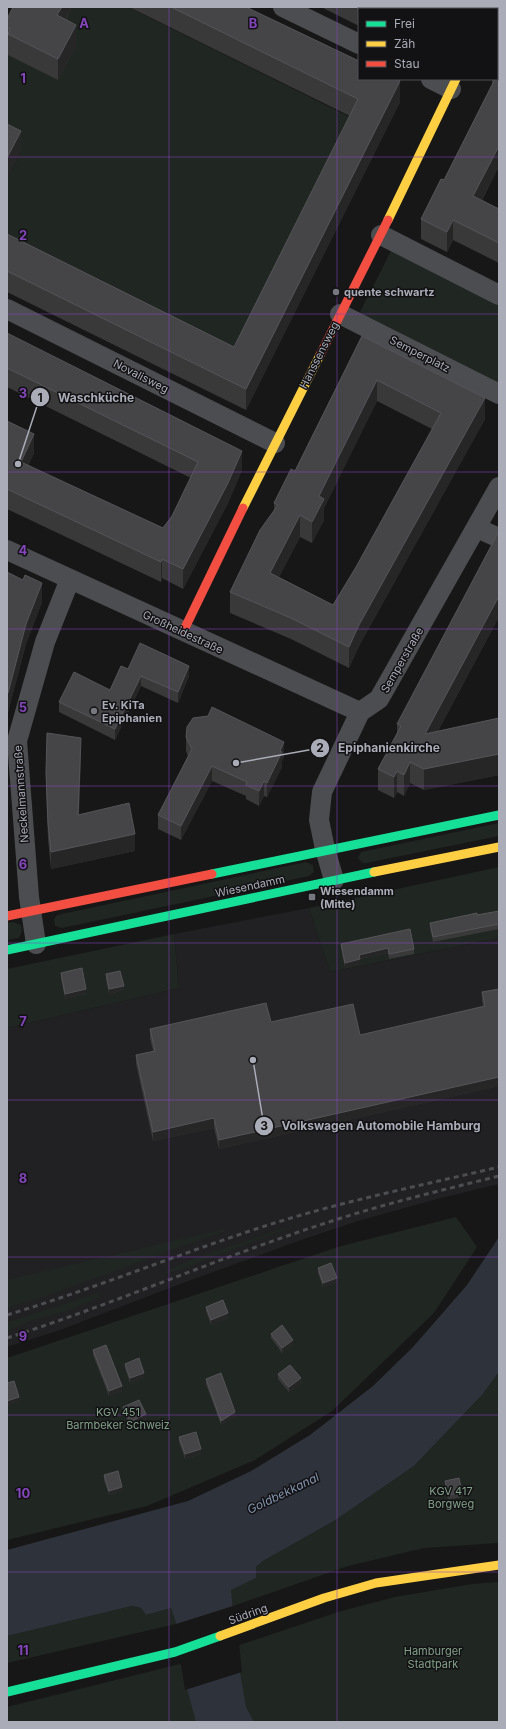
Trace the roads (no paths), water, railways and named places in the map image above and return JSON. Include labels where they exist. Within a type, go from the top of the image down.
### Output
[{"type":"street","points":[[283,7],[358,44]]},
{"type":"street","points":[[436,80],[454,84]]},
{"type":"street","name":"Hanssensweg","points":[[183,632],[275,443],[381,235],[454,84]]},
{"type":"street","points":[[381,235],[499,295]]},
{"type":"street","name":"Novalisweg","points":[[7,309],[275,443]]},
{"type":"street","name":"Semperplatz","points":[[340,314],[499,394]]},
{"type":"street","name":"Semperstraße","points":[[360,712],[379,699],[499,487]]},
{"type":"street","points":[[477,528],[499,538]]},
{"type":"street","name":"Großheidestraße","points":[[7,550],[360,712]]},
{"type":"street","name":"Neckelmannstraße","points":[[36,944],[28,897],[12,740],[45,642],[70,579]]},
{"type":"street","points":[[334,880],[325,850],[319,820],[322,792],[360,712]]},
{"type":"street","name":"Wiesendamm","points":[[7,916],[499,815]]},
{"type":"street","name":"Wiesendamm","points":[[7,950],[334,880],[499,847]]},
{"type":"street","name":"Südring","points":[[7,1692],[175,1652],[242,1629],[324,1598],[376,1583],[499,1565]]},
{"type":"water","name":"Goldbekkanal","points":[[499,1237],[499,1372],[482,1395],[414,1466],[334,1521],[263,1561],[256,1567],[256,1578],[231,1590],[240,1672],[246,1707],[254,1722],[196,1722],[187,1689],[176,1624],[171,1608],[146,1615],[141,1608],[132,1606],[7,1636],[7,1550],[188,1501],[251,1471],[310,1435],[373,1386],[413,1347],[467,1285]]},
{"type":"railway","points":[[7,1315],[291,1218],[379,1195],[499,1167]]},
{"type":"railway","points":[[7,1338],[89,1310],[250,1249],[353,1214],[499,1176]]},
{"type":"place","name":"quente schwartz","points":[[336,292]]},
{"type":"place","name":"Waschküche","points":[[18,464]]},
{"type":"place","name":"Ev. KiTa Epiphanien","points":[[94,711]]},
{"type":"place","name":"Epiphanienkirche","points":[[236,763]]},
{"type":"place","name":"Wiesendamm (Mitte)","points":[[312,897]]},
{"type":"place","name":"Volkswagen Automobile Hamburg","points":[[253,1060]]},
{"type":"park label","name":"KGV 451 Barmbeker Schweiz","points":[[118,1418]]},
{"type":"park label","name":"KGV 417 Borgweg","points":[[451,1497]]},
{"type":"park label","name":"Hamburger Stadtpark","points":[[433,1657]]}]
